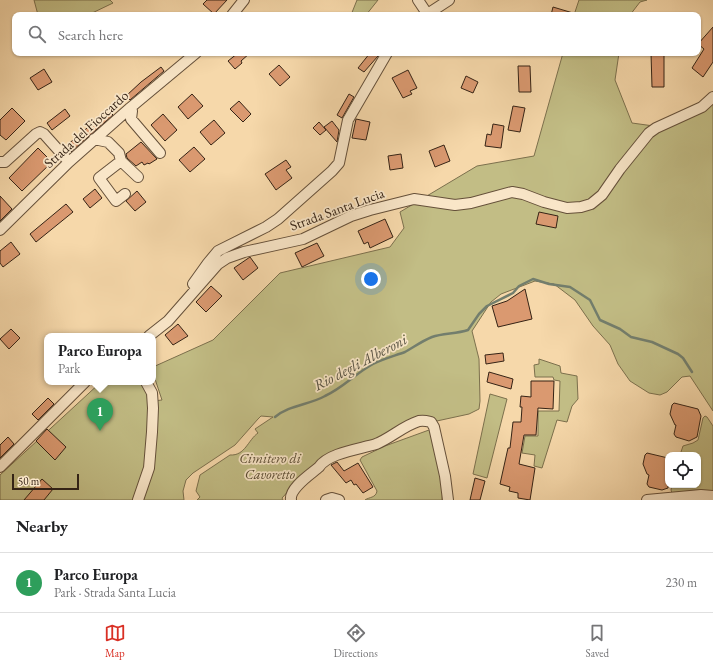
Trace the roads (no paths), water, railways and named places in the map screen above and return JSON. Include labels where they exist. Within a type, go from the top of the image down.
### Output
[{"type":"street","points":[[234,12],[244,0]]},
{"type":"street","points":[[418,0],[425,12]]},
{"type":"street","points":[[431,12],[449,0]]},
{"type":"street","name":"Strada del Fioccardo","points":[[0,230],[94,139],[192,56]]},
{"type":"street","points":[[181,307],[205,267],[218,252],[266,227],[278,219],[339,163],[348,120],[385,56]]},
{"type":"street","name":"Strada Santa Lucia","points":[[153,333],[168,321],[218,264],[227,258],[261,247],[302,239],[351,216],[388,204],[414,199],[463,204],[512,192],[567,208],[586,206],[602,195],[648,133],[702,107],[713,97]]},
{"type":"street","points":[[130,108],[132,111],[131,119],[160,153]]},
{"type":"street","points":[[0,162],[5,162],[40,132],[44,134],[69,162]]},
{"type":"street","points":[[94,139],[108,142],[119,153],[121,161],[138,177]]},
{"type":"street","points":[[121,161],[99,178],[116,201],[125,194]]},
{"type":"street","points":[[0,467],[82,385]]},
{"type":"street","points":[[138,500],[149,468],[153,408],[152,393],[148,385]]},
{"type":"street","points":[[291,500],[290,495],[294,490],[322,462],[334,456],[376,443],[418,421],[424,420],[432,422],[439,443],[448,500]]},
{"type":"street","points":[[648,500],[701,495],[713,496]]},
{"type":"street","points":[[326,500],[332,498],[339,500]]},
{"type":"waterway","name":"Rio degli Alberoni","points":[[275,417],[293,407],[319,399],[332,393],[373,364],[405,352],[421,342],[436,336],[468,330],[479,314],[487,306],[513,293],[519,286],[533,279],[549,284],[570,287],[590,300],[600,320],[620,329],[631,337],[652,342],[678,354],[683,358],[692,372]]},
{"type":"place","name":"Parco Europa","points":[[100,431]]},
{"type":"park label","name":"Cimitero di Cavoretto","points":[[270,466]]}]
